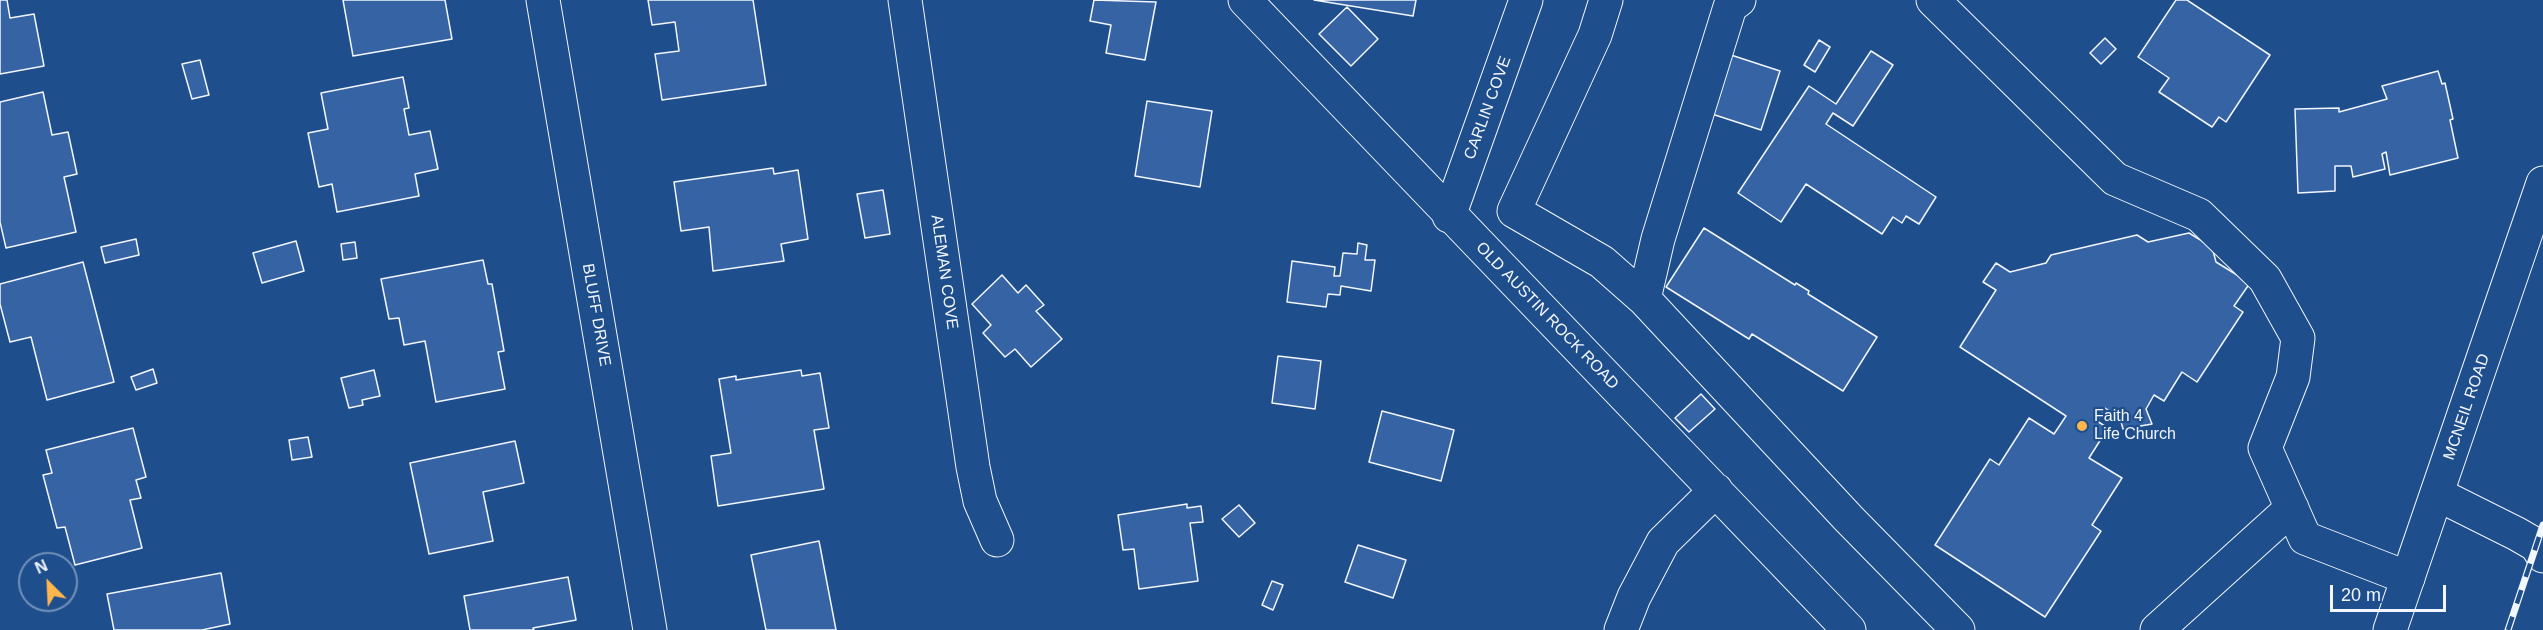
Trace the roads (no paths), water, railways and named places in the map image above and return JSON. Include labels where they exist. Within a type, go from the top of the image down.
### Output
[{"type":"street","name":"BLUFF DRIVE","points":[[543,0],[650,630]]},
{"type":"street","name":"ALEMAN COVE","points":[[905,0],[973,467],[980,501],[997,540]]},
{"type":"street","name":"OLD AUSTIN ROCK ROAD","points":[[1245,0],[1849,630]]},
{"type":"street","name":"CARLIN COVE","points":[[1460,226],[1526,0]]},
{"type":"street","points":[[1514,211],[1595,35],[1606,0]]},
{"type":"street","points":[[1644,299],[1658,239],[1730,7],[1738,0]]},
{"type":"street","points":[[1933,0],[2115,179],[2199,215],[2265,279],[2298,338],[2293,377],[2265,448],[2305,538],[2408,578]]},
{"type":"street","name":"MCNEIL ROAD","points":[[2390,630],[2543,183]]},
{"type":"street","points":[[1460,226],[1514,211],[1602,262],[1644,299],[1849,519],[1958,630]]},
{"type":"street","points":[[1621,630],[1634,597],[1664,542],[1716,490]]},
{"type":"street","points":[[2437,494],[2541,549]]},
{"type":"street","points":[[2157,630],[2292,508]]},
{"type":"railway","points":[[2508,630],[2543,525]]},
{"type":"place","name":"Faith 4 Life Church","points":[[2082,426]]}]
